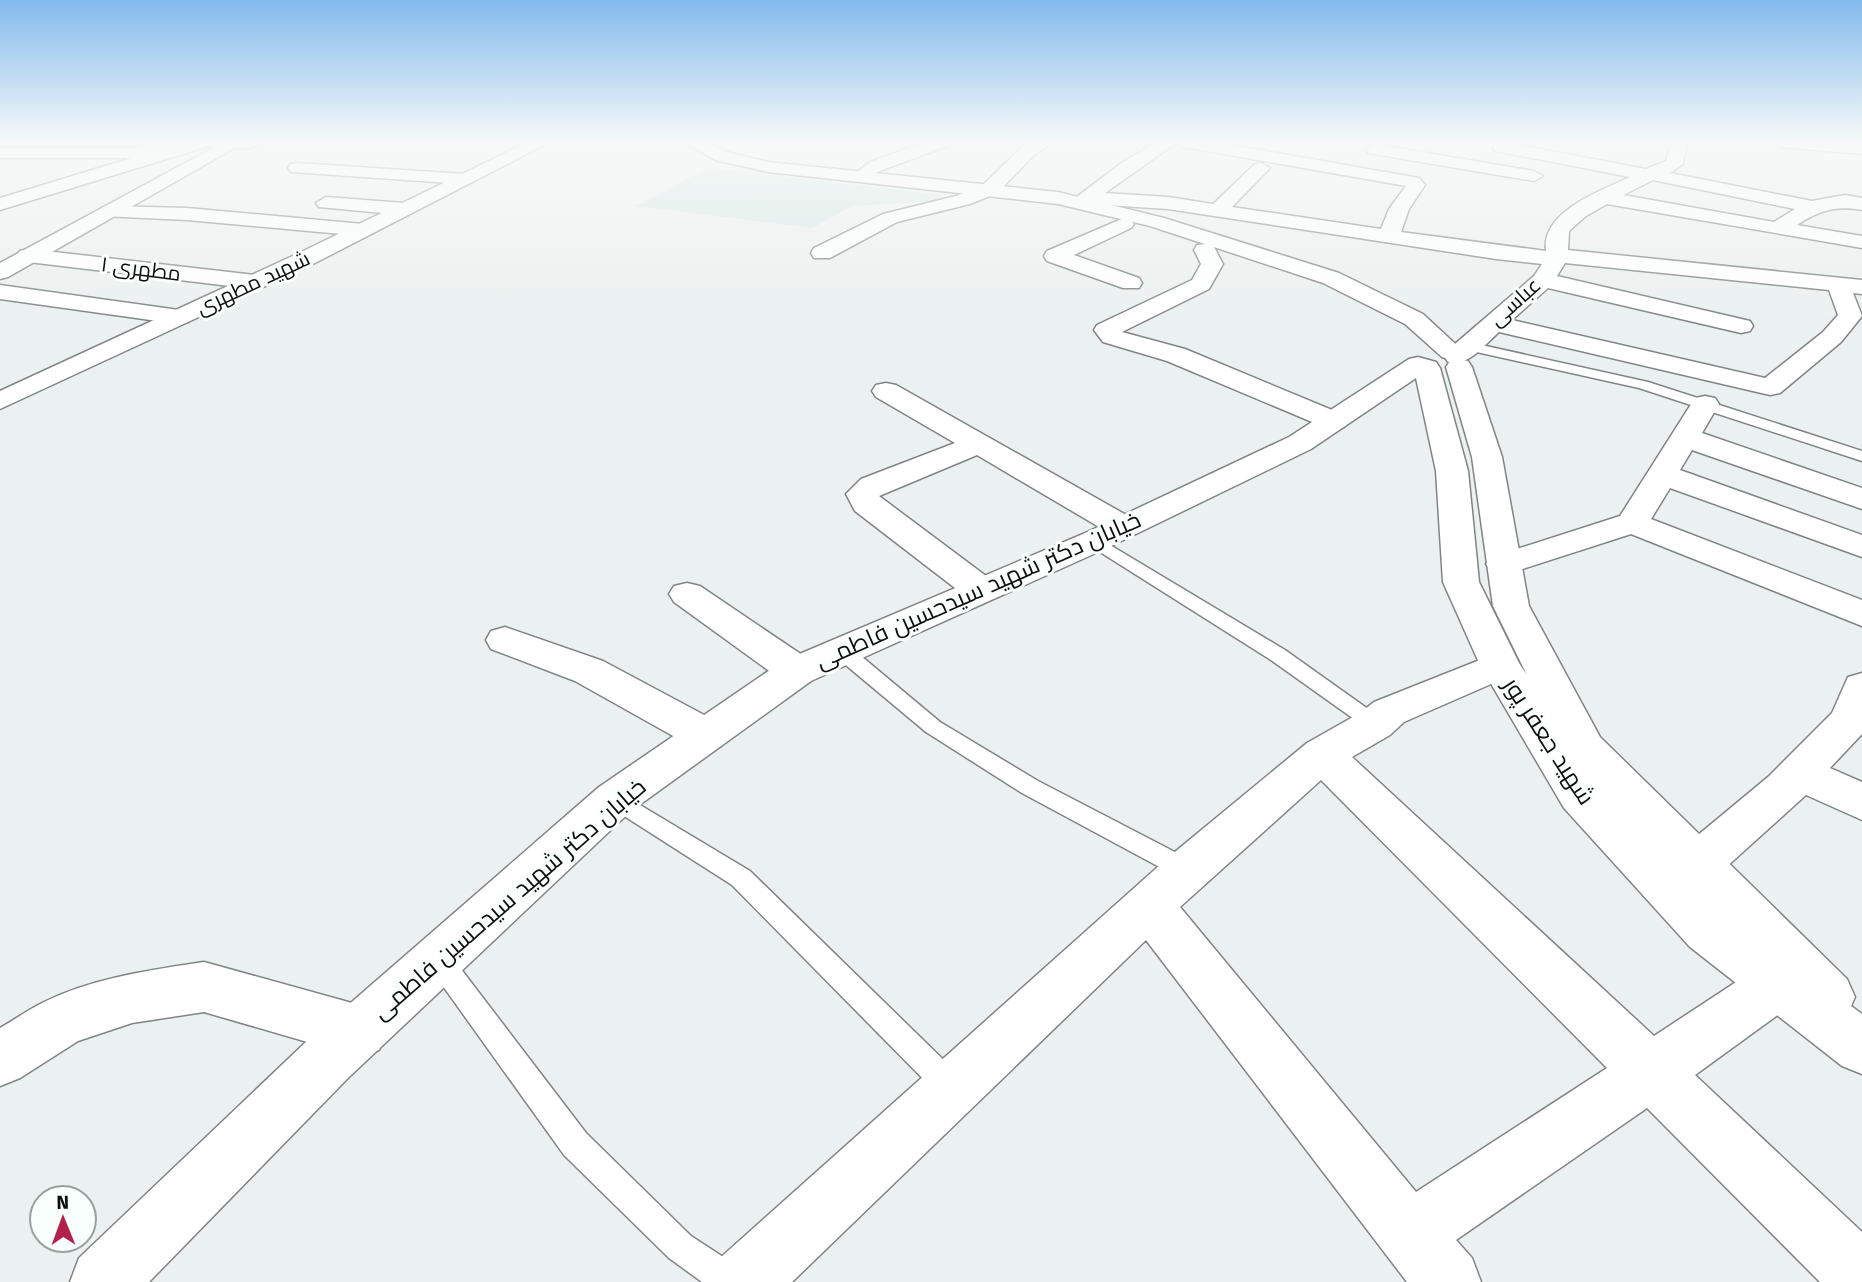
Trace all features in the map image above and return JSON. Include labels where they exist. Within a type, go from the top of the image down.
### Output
[{"type":"street","points":[[0,252],[94,202]]},
{"type":"street","points":[[0,272],[128,202]]},
{"type":"street","points":[[231,218],[258,202]]},
{"type":"street","points":[[307,202],[404,209]]},
{"type":"street","name":"شهید مطهری","points":[[0,401],[255,282],[418,202]]},
{"type":"street","points":[[822,253],[890,218],[956,202]]},
{"type":"street","points":[[1035,202],[1124,224],[1334,294],[1380,316],[1439,355]]},
{"type":"street","points":[[1087,202],[1331,278],[1415,319],[1439,355]]},
{"type":"street","points":[[1119,202],[1168,203],[1496,253],[1850,286],[1850,316],[1832,337],[1770,387],[1492,323]]},
{"type":"street","points":[[1218,210],[1227,202]]},
{"type":"street","points":[[1282,220],[1294,202]]},
{"type":"street","points":[[1387,235],[1392,230],[1404,202]]},
{"type":"street","points":[[1560,228],[1576,213],[1599,202]]},
{"type":"street","points":[[1625,202],[1790,238],[1862,242]]},
{"type":"street","points":[[1785,202],[1812,207],[1840,202]]},
{"type":"street","points":[[1790,238],[1812,207]]},
{"type":"street","points":[[109,212],[231,218],[363,230]]},
{"type":"street","points":[[1124,224],[1055,256],[1131,283]]},
{"type":"street","points":[[1560,228],[1586,232]]},
{"type":"street","name":"عباسی","points":[[1439,355],[1492,323],[1543,279],[1557,257],[1555,243],[1560,228]]},
{"type":"street","points":[[1205,250],[1212,264],[1201,284],[1106,330],[1112,337],[1176,355],[1334,421]]},
{"type":"street","points":[[1718,251],[1797,263],[1797,280]]},
{"type":"street","name":"مطهری ۱","points":[[28,256],[255,282]]},
{"type":"street","points":[[1543,279],[1741,326]]},
{"type":"street","points":[[0,292],[180,317]]},
{"type":"street","name":"خیابان دکتر شهید سیدحسین فاطمی","points":[[103,1282],[142,1262],[359,1031],[615,799],[797,671],[1109,534],[1300,443],[1439,355]]},
{"type":"street","name":"شهید جعفر پور","points":[[1439,355],[1487,457],[1511,606],[1584,748],[1862,1030]]},
{"type":"street","name":"شهید جعفر پور","points":[[1439,355],[1461,582],[1500,665],[1580,796],[1707,931],[1862,1047]]},
{"type":"street","points":[[886,391],[978,444],[1109,534]]},
{"type":"street","points":[[1632,523],[1705,404]]},
{"type":"street","points":[[1685,437],[1862,499]]},
{"type":"street","points":[[978,444],[872,486],[862,494],[866,504],[981,590]]},
{"type":"street","points":[[1662,474],[1862,547]]},
{"type":"street","points":[[1504,564],[1632,523],[1862,614]]},
{"type":"street","points":[[687,594],[797,671]]},
{"type":"street","points":[[505,640],[589,671],[706,735]]},
{"type":"street","points":[[744,1282],[1169,888],[1322,754],[1375,724],[1389,712],[1500,665]]},
{"type":"street","points":[[1697,864],[1800,773],[1850,720],[1862,687]]},
{"type":"street","points":[[1322,754],[1862,1277]]},
{"type":"street","points":[[1800,773],[1862,802]]},
{"type":"street","points":[[1169,888],[1302,1100],[1448,1282]]},
{"type":"street","points":[[1411,1233],[1778,984]]},
{"type":"street","points":[[0,1059],[62,1021],[132,998],[204,987],[359,1031]]},
{"type":"lane","points":[[1439,355],[1643,385],[1862,456]]},
{"type":"lane","points":[[1109,534],[1375,724]]},
{"type":"lane","points":[[842,651],[933,727],[1030,787],[1169,888]]},
{"type":"lane","points":[[615,799],[741,878],[953,1088]]},
{"type":"lane","points":[[438,959],[575,1144],[680,1247],[732,1282]]},
{"type":"shaded area","points":[[644,202],[921,202],[852,206],[812,228],[636,206]]}]
